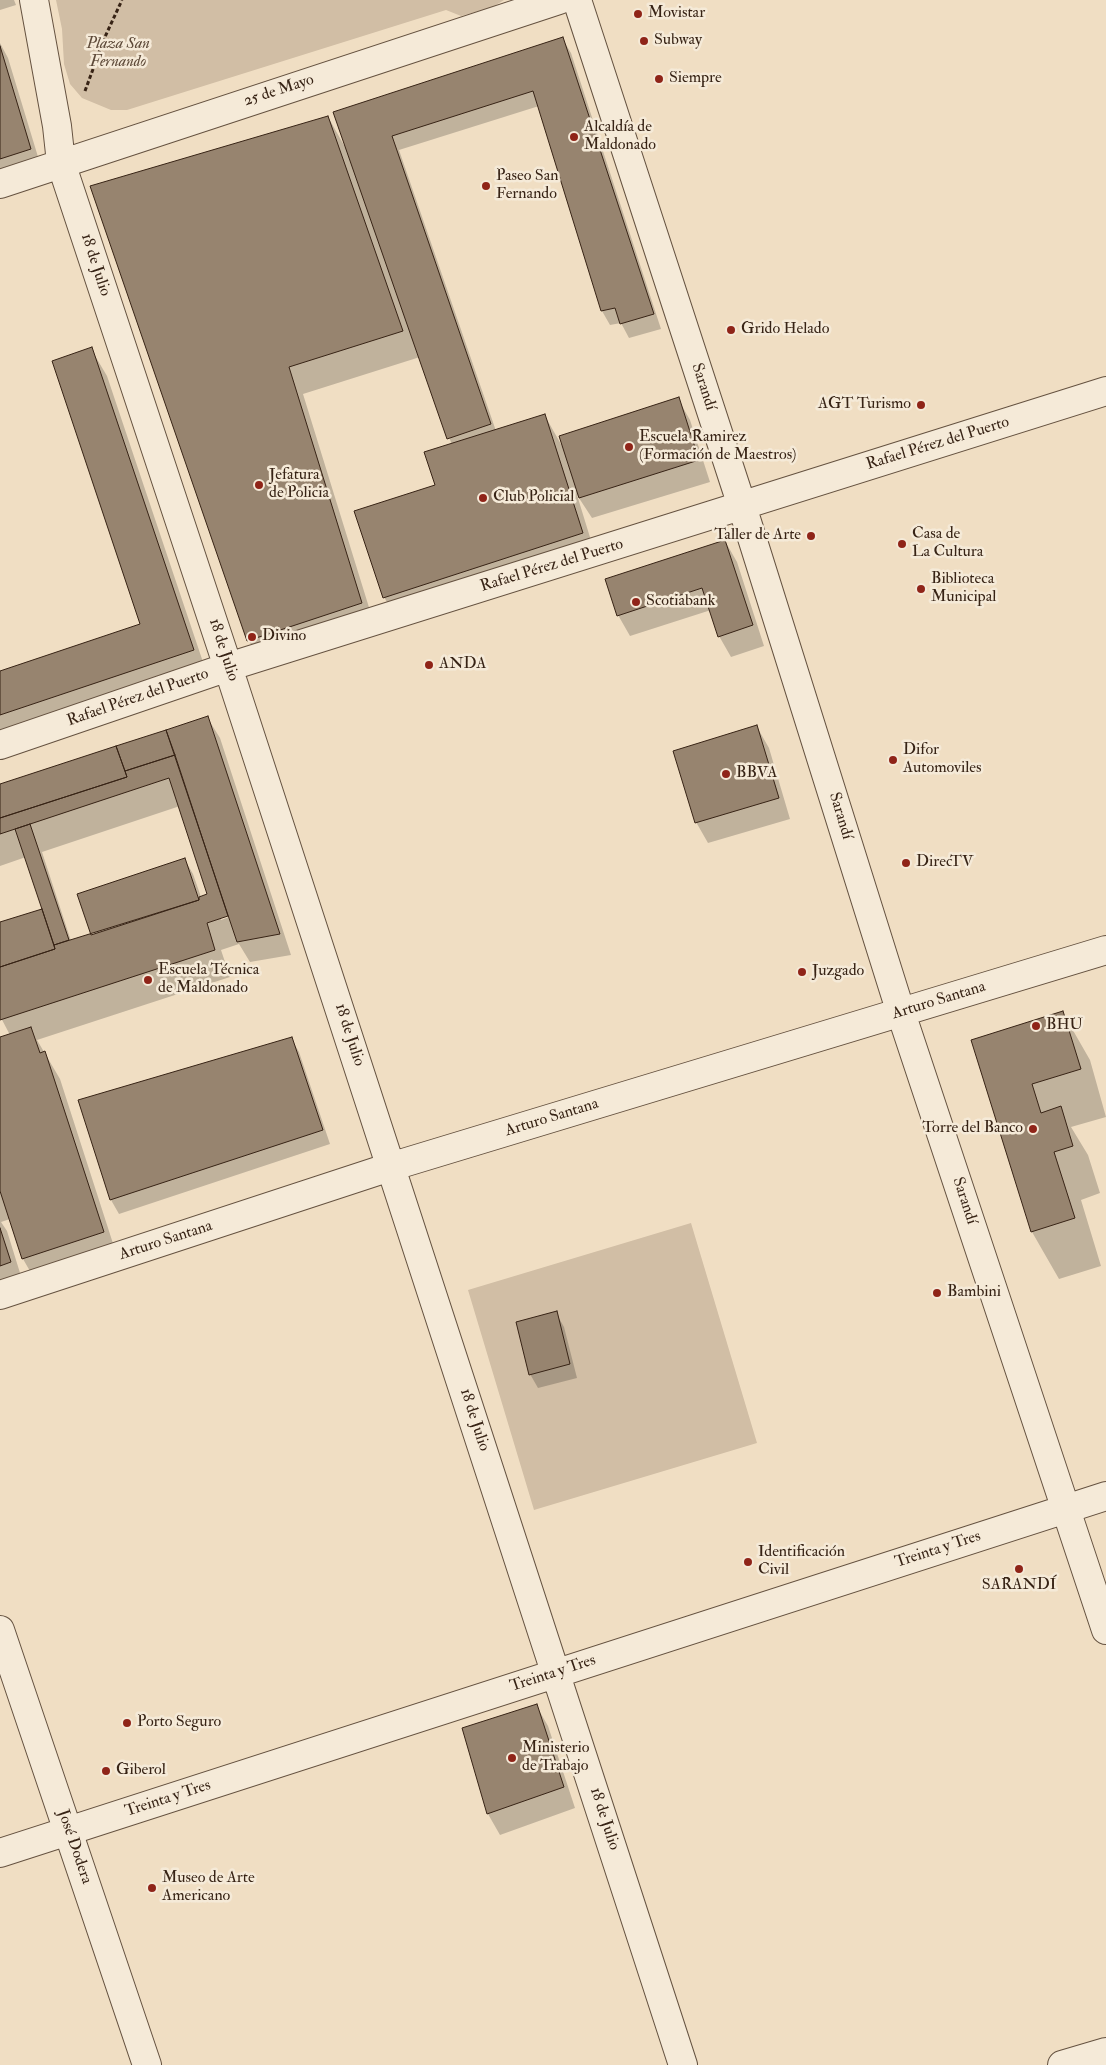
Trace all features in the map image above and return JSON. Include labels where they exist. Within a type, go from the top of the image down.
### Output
[{"type":"street","name":"18 de Julio","points":[[34,0],[57,126],[61,163],[557,1672],[683,2065]]},
{"type":"street","name":"25 de Mayo","points":[[0,184],[559,0]]},
{"type":"street","name":"Sarandí","points":[[577,0],[742,506],[902,1012],[1106,1630]]},
{"type":"street","name":"Rafael Pérez del Puerto","points":[[0,745],[228,667],[1106,391]]},
{"type":"street","name":"Arturo Santana","points":[[0,1296],[390,1167],[1106,950]]},
{"type":"street","name":"Treinta y Tres","points":[[0,1853],[1106,1496]]},
{"type":"street","name":"José Dodera","points":[[0,1630],[147,2065]]},
{"type":"street","points":[[1062,2065],[1106,2052]]},
{"type":"path","points":[[82,98],[104,38],[122,0]]},
{"type":"green space","name":"Plaza San Fernando","points":[[56,0],[504,0],[493,7],[461,16],[446,10],[127,110],[111,110],[82,98],[70,84],[64,64],[62,29]]},
{"type":"green space","points":[[691,1223],[757,1443],[534,1510],[468,1290]]},
{"type":"building","points":[[563,37],[654,314],[620,324],[615,308],[601,311],[533,91],[392,136],[491,424],[447,439],[333,112]]},
{"type":"building","points":[[0,46],[31,149],[0,159]]},
{"type":"building","name":"Jefatura de Policia","points":[[328,116],[403,331],[289,367],[362,603],[247,641],[90,186]]},
{"type":"building","points":[[92,347],[194,650],[0,715],[0,671],[140,624],[52,361]]},
{"type":"building","points":[[679,397],[699,460],[579,498],[559,436]]},
{"type":"building","name":"Club Policial","points":[[545,414],[583,533],[383,598],[354,511],[435,485],[424,452]]},
{"type":"building","name":"Scotiabank","points":[[725,540],[753,625],[718,637],[702,588],[617,616],[605,579]]},
{"type":"building","points":[[208,716],[280,934],[237,942],[166,730]]},
{"type":"building","name":"BBVA","points":[[757,725],[779,798],[695,823],[673,751]]},
{"type":"building","points":[[166,730],[175,755],[125,771],[116,746]]},
{"type":"building","points":[[116,746],[127,777],[0,818],[0,784]]},
{"type":"building","points":[[175,755],[228,916],[207,923],[215,950],[0,1020],[0,967],[55,949],[54,945],[199,900],[199,897],[207,894],[169,778],[0,834],[0,818],[127,777],[125,771]]},
{"type":"building","points":[[30,824],[69,940],[54,945],[15,829]]},
{"type":"building","points":[[185,858],[199,900],[91,935],[77,894]]},
{"type":"building","points":[[42,909],[55,949],[0,967],[0,922]]},
{"type":"building","name":"Torre del Banco","points":[[1063,1011],[1081,1069],[1032,1084],[1041,1113],[1061,1106],[1073,1146],[1054,1152],[1075,1218],[1031,1232],[971,1040]]},
{"type":"building","points":[[31,1027],[40,1053],[45,1051],[104,1232],[22,1259],[0,1191],[0,1037]]},
{"type":"building","points":[[292,1037],[323,1130],[110,1200],[78,1100]]},
{"type":"building","points":[[0,1228],[11,1262],[0,1266]]},
{"type":"building","points":[[557,1311],[570,1364],[529,1375],[516,1322]]},
{"type":"building","name":"Ministerio de Trabajo","points":[[537,1704],[564,1787],[487,1814],[462,1728]]},
{"type":"place","name":"Movistar","points":[[638,14]]},
{"type":"place","name":"Subway","points":[[644,41]]},
{"type":"place","name":"Siempre","points":[[659,79]]},
{"type":"place","name":"Alcaldía de Maldonado","points":[[574,137]]},
{"type":"place","name":"Paseo San Fernando","points":[[486,186]]},
{"type":"place","name":"Grido Helado","points":[[731,330]]},
{"type":"place","name":"AGT Turismo","points":[[921,405]]},
{"type":"place","name":"Escuela Ramirez (Formación de Maestros)","points":[[629,447]]},
{"type":"place","name":"Jefatura de Policia","points":[[259,485]]},
{"type":"place","name":"Club Policial","points":[[483,498]]},
{"type":"place","name":"Taller de Arte","points":[[811,536]]},
{"type":"place","name":"Casa de La Cultura","points":[[902,544]]},
{"type":"place","name":"Biblioteca Municipal","points":[[921,589]]},
{"type":"place","name":"Scotiabank","points":[[636,602]]},
{"type":"place","name":"Divino","points":[[252,637]]},
{"type":"place","name":"ANDA","points":[[429,665]]},
{"type":"place","name":"Difor Automoviles","points":[[893,760]]},
{"type":"place","name":"BBVA","points":[[726,774]]},
{"type":"place","name":"DirecTV","points":[[906,863]]},
{"type":"place","name":"Juzgado","points":[[802,972]]},
{"type":"place","name":"Escuela Técnica de Maldonado","points":[[148,980]]},
{"type":"place","name":"BHU","points":[[1036,1026]]},
{"type":"place","name":"Torre del Banco","points":[[1033,1129]]},
{"type":"place","name":"Bambini","points":[[937,1293]]},
{"type":"place","name":"Identificación Civil","points":[[748,1562]]},
{"type":"place","name":"SARANDÍ","points":[[1019,1569]]},
{"type":"place","name":"Porto Seguro","points":[[127,1723]]},
{"type":"place","name":"Ministerio de Trabajo","points":[[512,1758]]},
{"type":"place","name":"Giberol","points":[[106,1771]]},
{"type":"place","name":"Museo de Arte Americano","points":[[152,1888]]}]
